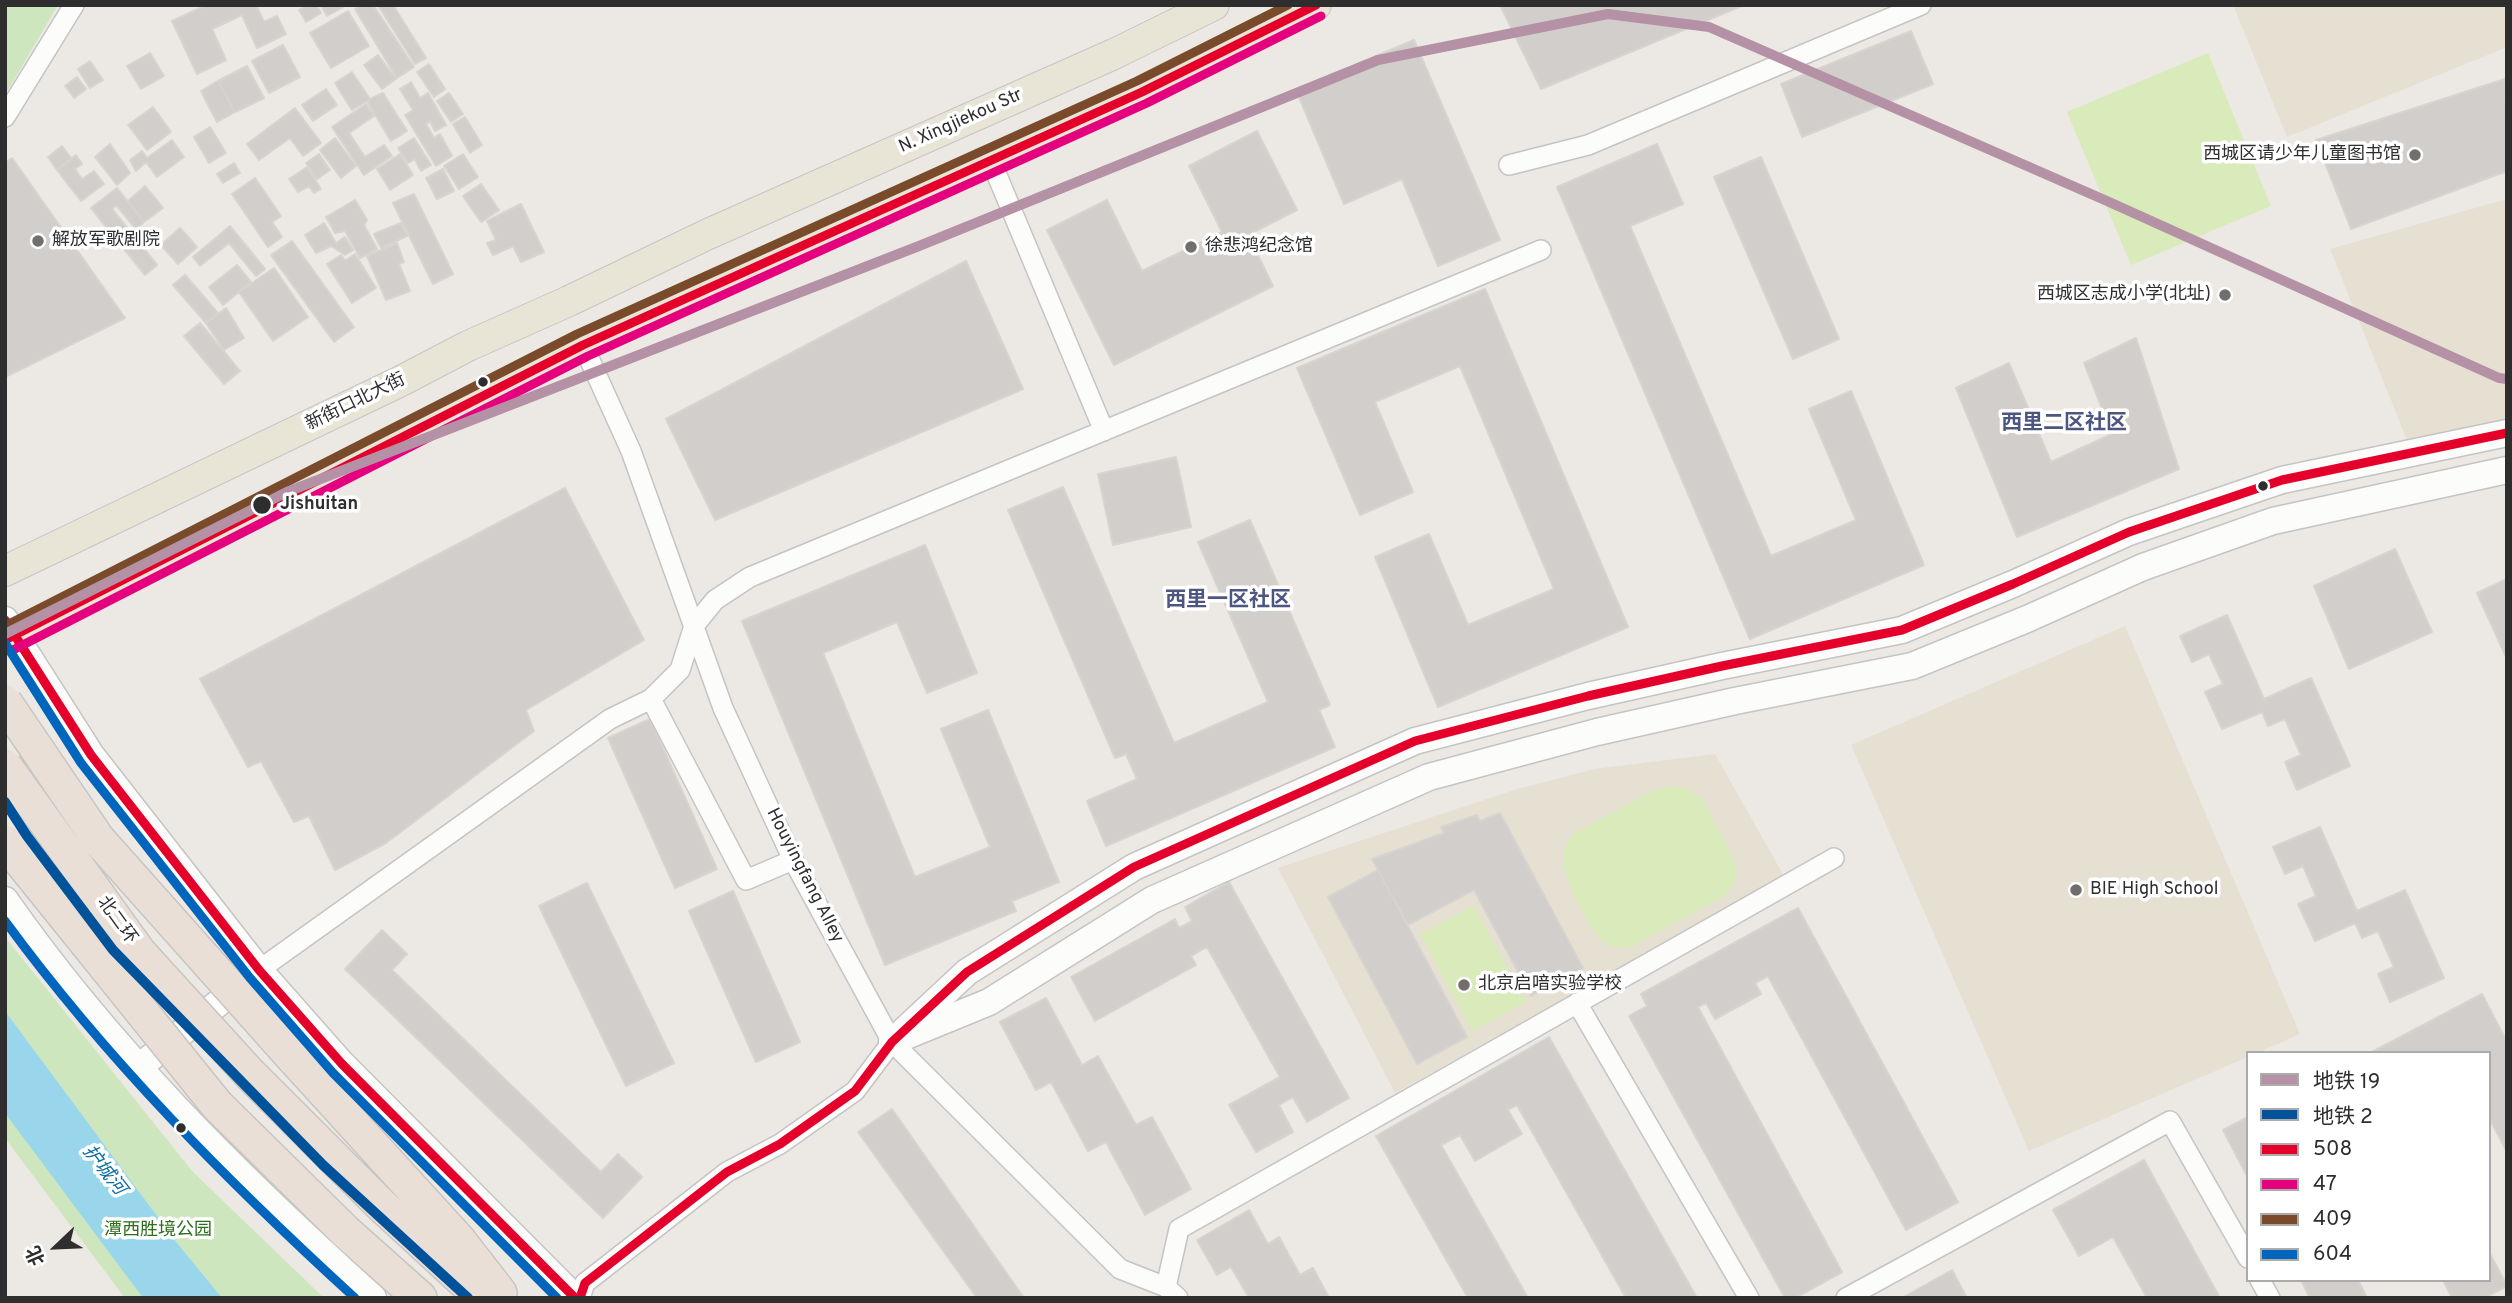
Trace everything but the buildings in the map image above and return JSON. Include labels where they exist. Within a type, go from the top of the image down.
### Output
[{"type":"highway","points":[[5,702],[98,839],[458,1239],[504,1298]]},
{"type":"highway","name":"北二环","points":[[5,766],[139,952],[250,1074],[381,1205],[482,1298]]},
{"type":"highway","name":"北二环","points":[[5,842],[217,1105],[346,1232],[419,1298]]},
{"type":"main road","name":"新街口北大街","points":[[5,570],[401,381],[468,346],[706,235],[1114,54],[1214,5]]},
{"type":"main road","points":[[9,632],[583,345],[1142,92],[1316,5]]},
{"type":"street","points":[[5,117],[74,5]]},
{"type":"street","points":[[1508,165],[1588,145],[1921,5]]},
{"type":"street","points":[[991,161],[1104,431]]},
{"type":"street","points":[[138,1068],[259,970],[610,719],[651,699],[680,670],[694,626],[715,600],[750,577],[1541,250]]},
{"type":"street","name":"Houyingfang Alley","points":[[583,345],[631,451],[723,708],[793,860],[892,1042],[1120,1269],[1172,1293]]},
{"type":"street","points":[[9,632],[91,755],[259,970],[342,1064],[578,1298],[585,1283],[727,1172],[780,1144],[855,1091],[892,1042],[967,972],[1135,867],[1415,741],[1615,690],[1902,630],[2129,532],[2282,480],[2507,432]]},
{"type":"street","points":[[892,1042],[989,1002],[1152,900],[1429,777],[1597,732],[1912,666],[2027,619],[2143,567],[2273,521],[2507,470]]},
{"type":"street","points":[[651,699],[746,880],[793,860]]},
{"type":"street","points":[[1172,1293],[1179,1229],[1834,858]]},
{"type":"street","points":[[5,900],[41,951],[138,1068],[285,1218],[373,1298]]},
{"type":"street","points":[[1577,1003],[1749,1298]]},
{"type":"street","points":[[1846,1298],[2170,1121],[2246,1254]]},
{"type":"street","points":[[2261,1282],[2270,1298]]},
{"type":"shaded area","points":[[2233,5],[2507,5],[2507,47],[2287,137]]},
{"type":"shaded area","points":[[2507,199],[2507,422],[2407,440],[2330,249]]},
{"type":"shaded area","name":"BIE High School","points":[[2125,626],[2300,1034],[2262,1051],[2246,1051],[2246,1058],[2029,1151],[1851,745]]},
{"type":"shaded area","name":"北京启喑实验学校","points":[[1715,754],[1784,876],[1395,1093],[1278,868],[1514,790],[1594,769]]},
{"type":"green space","points":[[5,5],[58,5],[5,95]]},
{"type":"green space","points":[[2208,53],[2271,206],[2131,265],[2067,112]]},
{"type":"green space","points":[[1670,786],[1685,788],[1701,797],[1737,867],[1734,884],[1723,897],[1630,947],[1614,947],[1602,940],[1595,931],[1568,880],[1563,859],[1567,843],[1573,834],[1652,791]]},
{"type":"green space","points":[[1474,906],[1526,1002],[1472,1031],[1420,934]]},
{"type":"green space","name":"潭西胜境公园","points":[[5,937],[193,1172],[324,1298],[125,1298],[5,1138]]},
{"type":"water","name":"护城河","points":[[5,1011],[177,1243],[222,1298],[143,1298],[5,1113]]},
{"type":"metro line","name":"19","points":[[5,634],[287,492],[919,246],[1378,60],[1608,14],[1709,27],[2107,201],[2499,378],[2507,379]]},
{"type":"metro line","name":"2","points":[[5,802],[27,836],[113,950],[323,1165],[468,1298]]},
{"type":"transit line","name":"409","points":[[5,626],[577,334],[1137,81],[1288,5]]},
{"type":"transit line","name":"508","points":[[5,640],[583,345],[1142,92],[1316,5]]},
{"type":"transit line","name":"47","points":[[11,651],[588,356],[1147,103],[1321,16]]},
{"type":"transit line","name":"508","points":[[580,1298],[585,1283],[727,1172],[780,1144],[855,1091],[892,1042],[967,972],[1134,867],[1415,741],[1588,696],[1902,630],[2129,532],[2282,480],[2507,433]]},
{"type":"transit line","name":"508","points":[[5,620],[91,755],[259,970],[342,1064],[575,1298]]},
{"type":"transit line","name":"604","points":[[5,643],[81,763],[250,978],[333,1073],[557,1298]]},
{"type":"transit line","name":"604","points":[[5,921],[127,1071],[261,1210],[355,1298]]},
{"type":"place","name":"西城区请少年儿童图书馆","points":[[2415,155]]},
{"type":"place","name":"解放军歌剧院","points":[[38,241]]},
{"type":"place","name":"徐悲鸿纪念馆","points":[[1191,247]]},
{"type":"place","name":"西城区志成小学(北址)","points":[[2225,295]]},
{"type":"place","name":"Jishuitan","points":[[262,505]]},
{"type":"place","name":"BIE High School","points":[[2076,890]]},
{"type":"place","name":"北京启喑实验学校","points":[[1464,985]]},
{"type":"district","name":"西里二区社区","points":[[2064,425]]},
{"type":"district","name":"西里一区社区","points":[[1228,602]]}]
